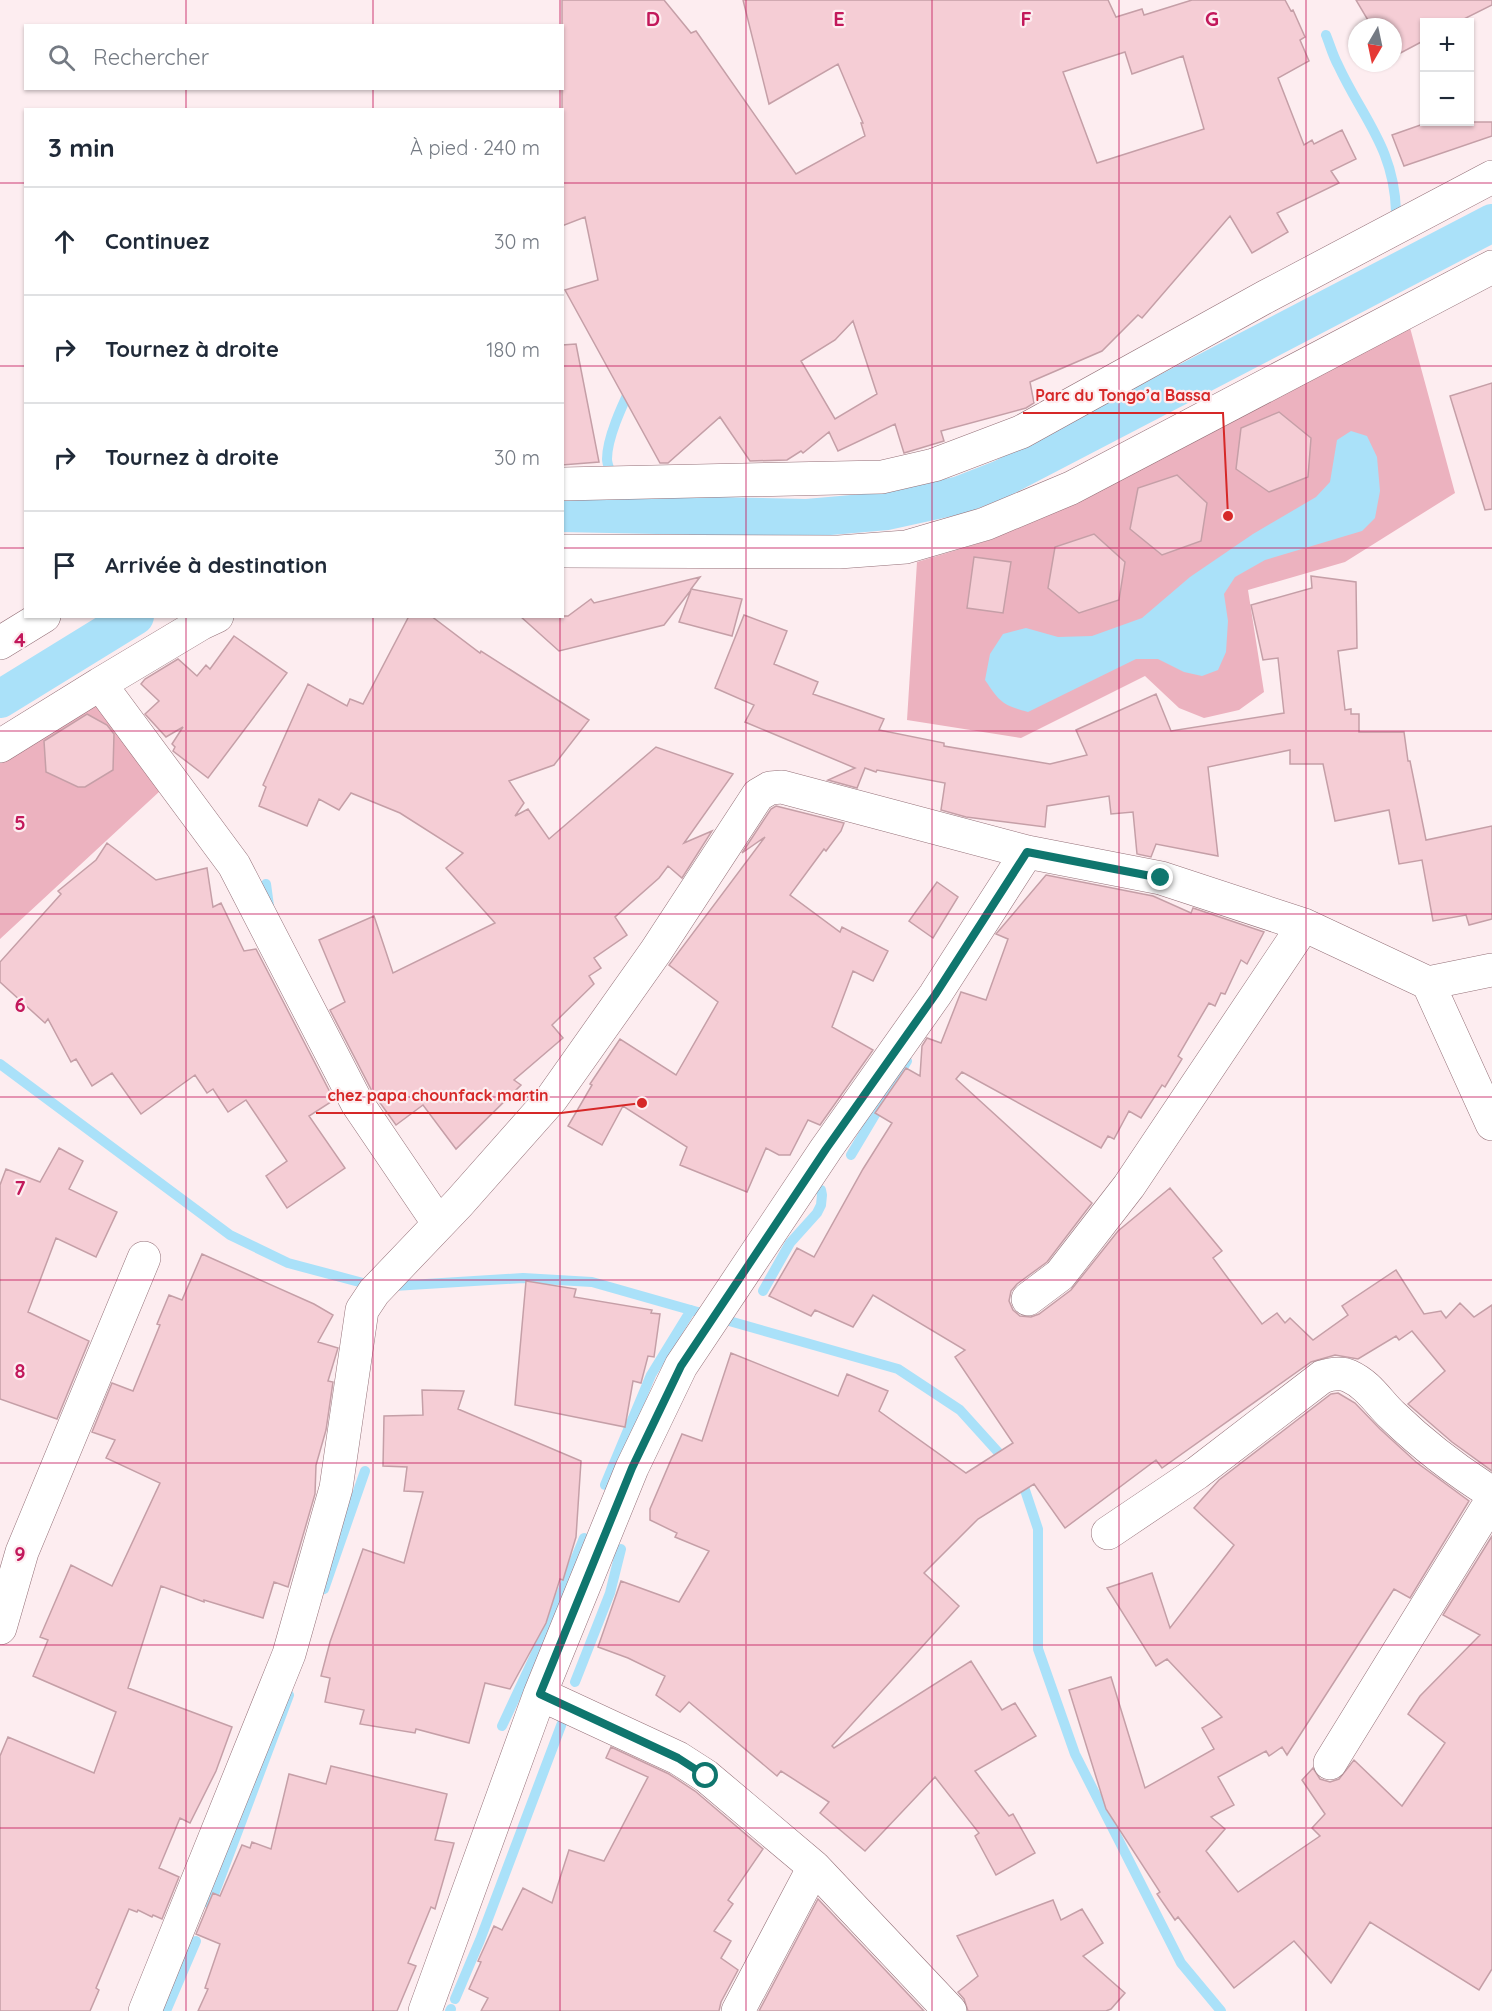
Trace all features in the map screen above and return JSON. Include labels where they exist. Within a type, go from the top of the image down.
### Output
[{"type":"street","points":[[564,484],[882,477],[934,465],[1021,432],[1267,296],[1492,177]]},
{"type":"street","points":[[564,551],[839,552],[906,547],[985,524],[1071,488],[1492,267]]},
{"type":"street","points":[[0,643],[41,618]]},
{"type":"street","points":[[0,746],[213,618]]},
{"type":"street","points":[[100,684],[234,865],[357,1103],[439,1224]]},
{"type":"street","points":[[145,2011],[289,1654],[336,1488],[362,1310],[374,1292],[439,1224],[552,1098],[656,951],[758,795],[770,789],[782,788],[1027,852],[1161,878],[1304,925],[1428,983],[1492,970]]},
{"type":"street","points":[[425,2011],[540,1694],[632,1468],[681,1366],[826,1149],[935,995],[1027,852]]},
{"type":"street","points":[[1028,1299],[1060,1275],[1116,1204],[1304,925]]},
{"type":"street","points":[[1428,983],[1492,1124]]},
{"type":"street","points":[[0,1628],[22,1552],[144,1258]]},
{"type":"street","points":[[1108,1533],[1197,1473],[1322,1377],[1335,1373],[1347,1375],[1366,1386],[1393,1416],[1455,1469],[1492,1493]]},
{"type":"street","points":[[1330,1763],[1492,1500]]},
{"type":"street","points":[[540,1694],[678,1758],[706,1776],[814,1867],[950,2011]]},
{"type":"street","points":[[738,2011],[814,1867]]},
{"type":"shaded area","points":[[1409,324],[1455,493],[1345,562],[1248,590],[1264,692],[1239,710],[1204,718],[1179,708],[1145,676],[1021,738],[907,720],[917,562],[993,539]]},
{"type":"shaded area","points":[[93,696],[160,791],[0,939],[0,756]]},
{"type":"water","points":[[1351,431],[1367,436],[1377,457],[1380,491],[1375,518],[1362,531],[1265,560],[1235,577],[1224,594],[1228,621],[1226,652],[1218,670],[1202,676],[1184,672],[1158,659],[1136,659],[1028,712],[1007,705],[998,698],[985,680],[990,654],[1003,634],[1026,628],[1058,637],[1092,636],[1142,618],[1190,577],[1253,534],[1316,497],[1330,482],[1337,440]]},
{"type":"building","points":[[562,0],[664,0],[691,33],[696,31],[796,174],[865,136],[861,123],[863,123],[838,64],[769,104],[743,0],[1108,0],[1116,17],[1142,9],[1144,15],[1192,0],[1285,0],[1291,11],[1293,10],[1305,37],[1300,40],[1309,61],[1278,78],[1304,145],[1312,140],[1314,144],[1342,130],[1356,159],[1331,171],[1339,183],[1277,213],[1288,232],[1252,253],[1230,216],[1142,318],[1138,315],[1102,351],[1030,382],[1034,403],[1026,408],[941,431],[944,441],[904,453],[895,424],[838,451],[829,432],[803,453],[801,451],[787,460],[750,461],[720,417],[668,463],[660,463],[565,290],[598,280],[585,217],[564,225]],"holes":[[[1125,52],[1132,74],[1183,56],[1204,129],[1097,163],[1063,72]],[[853,321],[877,394],[835,419],[801,361],[835,340]]]},
{"type":"building","points":[[1356,0],[1492,0],[1492,5],[1466,18],[1420,18],[1420,43],[1402,52],[1402,18],[1367,18]]},
{"type":"building","points":[[1474,122],[1492,122],[1492,136],[1404,166],[1392,135],[1420,125],[1474,126]]},
{"type":"building","points":[[576,344],[599,462],[564,465],[564,345]]},
{"type":"building","points":[[1492,383],[1492,509],[1485,510],[1450,396]]},
{"type":"building","points":[[1279,412],[1311,438],[1308,477],[1269,492],[1236,469],[1241,428]]},
{"type":"building","points":[[1177,475],[1207,503],[1201,541],[1162,555],[1130,529],[1138,488]]},
{"type":"building","points":[[1094,534],[1125,562],[1119,600],[1079,613],[1048,588],[1055,547]]},
{"type":"building","points":[[974,557],[1011,562],[1003,613],[967,608]]},
{"type":"building","points":[[1311,576],[1356,582],[1357,648],[1338,651],[1345,710],[1351,709],[1351,714],[1359,714],[1359,732],[1404,732],[1408,761],[1410,761],[1426,840],[1492,826],[1492,919],[1469,925],[1466,915],[1433,921],[1422,860],[1399,864],[1389,810],[1335,821],[1323,764],[1290,764],[1290,750],[1208,767],[1218,856],[1156,844],[1151,857],[1137,854],[1133,812],[1111,814],[1109,796],[1047,806],[1045,827],[966,817],[941,810],[945,783],[877,770],[876,772],[865,768],[857,788],[828,780],[855,768],[745,722],[754,705],[715,688],[744,615],[787,631],[774,664],[818,682],[813,694],[884,719],[879,730],[944,743],[944,746],[1050,764],[1087,755],[1076,730],[1156,694],[1171,731],[1284,713],[1278,658],[1263,660],[1251,605],[1312,588]]},
{"type":"building","points":[[700,577],[691,589],[742,599],[732,636],[679,622],[691,590],[664,625],[559,651],[522,618],[564,618],[591,599],[594,603]]},
{"type":"building","points":[[408,618],[434,618],[480,653],[481,651],[589,720],[554,765],[509,781],[524,803],[515,816],[528,809],[549,839],[656,747],[733,774],[684,843],[712,831],[682,878],[668,866],[659,878],[615,917],[627,935],[594,958],[601,968],[589,976],[594,984],[552,1025],[563,1038],[514,1080],[521,1085],[456,1149],[423,1105],[396,1125],[373,1093],[330,1010],[345,1002],[319,940],[374,916],[393,973],[495,923],[446,868],[463,853],[400,813],[351,793],[339,810],[319,799],[307,826],[259,806],[266,787],[263,785],[308,684],[347,706],[350,699],[363,704]]},
{"type":"building","points":[[234,636],[287,673],[208,778],[173,751],[175,747],[172,744],[183,727],[166,737],[145,714],[159,701],[141,684],[145,679],[178,659],[197,676],[206,665],[210,669]]},
{"type":"building","points":[[87,714],[107,725],[114,734],[113,770],[85,787],[78,787],[46,772],[44,741]]},
{"type":"building","points":[[776,806],[844,823],[841,831],[826,851],[824,849],[790,895],[840,932],[842,927],[888,951],[873,981],[853,971],[832,1027],[873,1050],[820,1125],[808,1120],[790,1155],[779,1155],[766,1148],[747,1192],[680,1165],[687,1147],[623,1106],[602,1145],[568,1126],[592,1085],[590,1084],[620,1039],[676,1075],[718,1002],[669,965],[765,837],[742,853],[771,809]]},
{"type":"building","points":[[107,843],[156,880],[207,868],[213,907],[221,903],[244,951],[256,949],[334,1100],[309,1116],[345,1168],[287,1208],[266,1176],[287,1161],[246,1100],[228,1112],[213,1089],[207,1093],[195,1075],[141,1114],[112,1073],[92,1086],[76,1059],[71,1062],[48,1019],[45,1023],[0,982],[0,962],[61,894],[58,891],[96,860]]},
{"type":"building","points":[[1046,875],[1153,896],[1191,913],[1193,908],[1264,932],[1247,964],[1241,960],[1225,994],[1221,993],[1215,1006],[1209,1003],[1178,1056],[1182,1059],[1165,1087],[1162,1085],[1141,1118],[1129,1111],[1114,1139],[1108,1136],[1101,1148],[962,1072],[956,1079],[1092,1203],[1047,1262],[1011,1291],[1009,1301],[1013,1310],[1020,1316],[1031,1317],[1039,1314],[1071,1290],[1118,1231],[1170,1188],[1222,1251],[1213,1258],[1262,1324],[1277,1313],[1285,1323],[1290,1318],[1313,1340],[1348,1315],[1342,1306],[1396,1270],[1424,1314],[1441,1311],[1446,1318],[1460,1303],[1474,1317],[1492,1305],[1492,1471],[1452,1442],[1408,1404],[1445,1371],[1412,1331],[1399,1340],[1396,1336],[1358,1359],[1335,1355],[1311,1362],[1162,1468],[1156,1460],[1065,1528],[1034,1484],[978,1519],[924,1573],[959,1606],[832,1746],[834,1748],[971,1661],[1002,1710],[1015,1703],[1036,1736],[975,1771],[1009,1816],[1013,1814],[1035,1853],[996,1875],[975,1836],[979,1833],[935,1777],[865,1851],[820,1813],[829,1802],[781,1771],[777,1776],[689,1702],[680,1712],[656,1695],[665,1676],[628,1658],[598,1647],[621,1581],[679,1602],[709,1551],[675,1537],[677,1533],[650,1520],[650,1509],[682,1434],[702,1441],[731,1353],[838,1396],[847,1374],[888,1391],[879,1411],[966,1473],[1013,1443],[955,1357],[965,1350],[873,1295],[853,1327],[815,1310],[811,1316],[769,1296],[797,1248],[814,1257],[863,1169],[892,1123],[875,1113],[906,1068],[920,1076],[922,1046],[927,1038],[941,1043],[961,992],[986,1000],[1008,939],[996,934]]},
{"type":"building","points":[[937,882],[958,897],[933,938],[909,921]]},
{"type":"building","points":[[59,1148],[83,1161],[69,1189],[117,1212],[96,1257],[56,1238],[28,1312],[89,1341],[57,1419],[0,1399],[0,1185],[6,1169],[40,1182]]},
{"type":"building","points":[[202,1254],[314,1304],[333,1315],[318,1342],[338,1348],[328,1381],[333,1382],[326,1430],[316,1465],[315,1494],[288,1587],[274,1582],[263,1618],[204,1600],[204,1602],[161,1586],[128,1688],[232,1727],[216,1771],[190,1823],[180,1818],[159,1868],[179,1877],[162,1919],[129,1909],[96,1988],[99,1990],[90,2011],[0,2011],[0,1756],[8,1737],[94,1773],[116,1712],[33,1676],[48,1640],[40,1637],[71,1565],[112,1586],[160,1483],[106,1458],[115,1440],[92,1432],[112,1383],[133,1391],[160,1325],[157,1324],[169,1295],[182,1300]]},
{"type":"building","points":[[526,1281],[576,1289],[574,1297],[652,1310],[651,1313],[660,1314],[654,1357],[648,1356],[641,1383],[633,1381],[625,1427],[515,1405]]},
{"type":"building","points":[[422,1390],[464,1391],[458,1409],[581,1461],[576,1537],[563,1580],[560,1579],[546,1623],[510,1689],[485,1683],[469,1743],[416,1729],[415,1733],[360,1724],[364,1710],[325,1702],[330,1678],[321,1676],[330,1642],[363,1549],[404,1563],[423,1492],[404,1491],[407,1467],[383,1466],[384,1416],[423,1415]]},
{"type":"building","points":[[1338,1393],[1355,1403],[1416,1462],[1469,1501],[1410,1598],[1394,1589],[1287,1755],[1282,1747],[1269,1756],[1266,1751],[1218,1777],[1234,1805],[1211,1817],[1225,1829],[1206,1851],[1238,1892],[1320,1836],[1312,1828],[1325,1814],[1302,1780],[1313,1768],[1320,1779],[1330,1782],[1339,1779],[1354,1760],[1402,1806],[1445,1743],[1408,1714],[1420,1696],[1480,1635],[1443,1615],[1492,1536],[1492,1969],[1479,1990],[1370,1922],[1331,1983],[1294,1941],[1234,1988],[1178,1917],[1175,1920],[1157,1894],[1160,1892],[1106,1809],[1069,1690],[1111,1677],[1145,1788],[1214,1749],[1202,1728],[1222,1717],[1167,1659],[1156,1666],[1107,1588],[1152,1573],[1170,1628],[1234,1545],[1194,1508],[1219,1480],[1331,1394]]},
{"type":"building","points":[[611,1747],[669,1774],[695,1791],[763,1849],[728,1900],[733,1904],[714,1931],[731,1941],[721,1958],[738,1970],[721,2002],[719,2011],[481,2011],[488,1998],[469,1989],[481,1962],[478,1961],[494,1926],[502,1930],[523,1888],[552,1903],[569,1850],[604,1861],[648,1777],[606,1758]]},
{"type":"building","points":[[331,1766],[447,1794],[435,1840],[454,1843],[435,1909],[431,1907],[408,1963],[416,1966],[397,2011],[198,2011],[208,1989],[205,1988],[220,1944],[196,1934],[213,1893],[220,1896],[242,1845],[250,1848],[252,1842],[271,1849],[289,1774],[326,1784]]},
{"type":"building","points":[[818,1899],[924,2011],[759,2011]]},
{"type":"building","points":[[1053,1900],[1061,1920],[1082,1909],[1103,1943],[1083,1956],[1125,1993],[1111,2009],[1106,2011],[968,2011],[964,1999],[958,1992],[978,1976],[957,1936]]},
{"type":"waterway","points":[[1326,35],[1336,62],[1383,151],[1390,169],[1396,211]]},
{"type":"waterway","points":[[564,513],[807,518],[887,511],[960,495],[1001,479],[1492,223]]},
{"type":"waterway","points":[[600,512],[611,481],[607,459],[609,442],[631,387]]},
{"type":"waterway","points":[[0,699],[132,618]]},
{"type":"waterway","points":[[266,884],[269,906]]},
{"type":"waterway","points":[[851,1155],[907,1061]]},
{"type":"waterway","points":[[0,1064],[230,1235],[288,1263],[363,1283]]},
{"type":"waterway","points":[[763,1291],[790,1243],[817,1213],[821,1205],[821,1190]]},
{"type":"waterway","points":[[394,1286],[523,1278],[592,1282],[898,1369],[960,1410],[1007,1462]]},
{"type":"waterway","points":[[605,1485],[651,1375],[691,1310]]},
{"type":"waterway","points":[[324,1589],[365,1471]]},
{"type":"waterway","points":[[1021,1478],[1038,1529],[1038,1649],[1075,1754],[1181,1963],[1221,2011]]},
{"type":"waterway","points":[[502,1726],[545,1634],[584,1538]]},
{"type":"waterway","points":[[575,1682],[610,1593],[621,1549]]},
{"type":"waterway","points":[[210,1905],[289,1695]]},
{"type":"waterway","points":[[455,1999],[480,1940],[562,1723]]},
{"type":"waterway","points":[[166,2011],[196,1941]]},
{"type":"place","name":"Parc du Tongo’a Bassa","points":[[1228,516]]},
{"type":"place","name":"chez papa chounfack martin","points":[[642,1103]]},
{"type":"route","points":[[706,1776],[678,1758],[540,1694],[632,1468],[681,1366],[826,1149],[935,995],[1027,852],[1161,878]]}]
